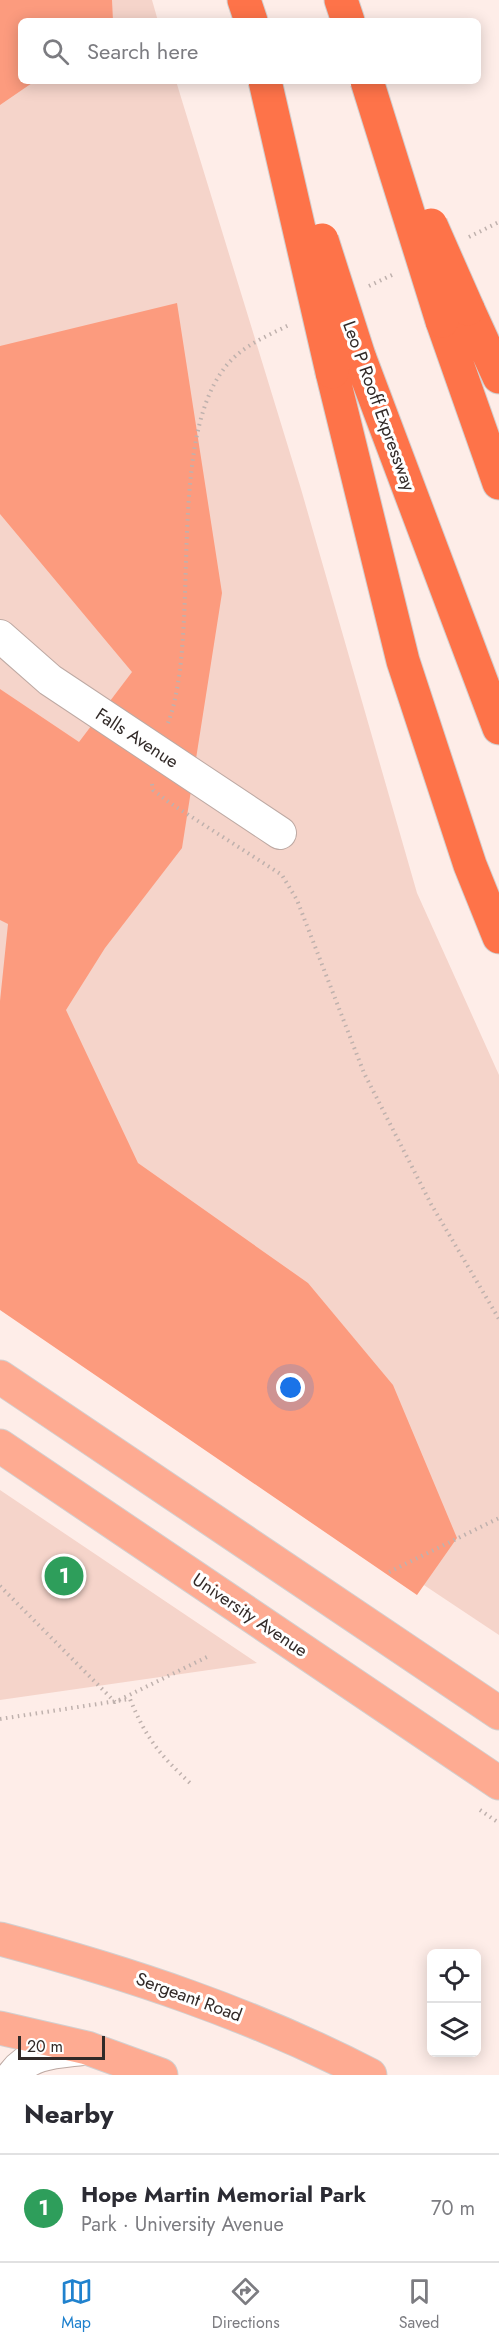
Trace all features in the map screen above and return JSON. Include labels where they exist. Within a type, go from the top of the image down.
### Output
[{"type":"highway","points":[[244,0],[250,18]]},
{"type":"highway","points":[[341,0],[347,18]]},
{"type":"highway","points":[[266,84],[346,364],[403,662],[470,865],[499,936]]},
{"type":"highway","name":"Leo P Rooff Expressway","points":[[271,84],[346,364],[499,728]]},
{"type":"highway","points":[[368,84],[455,315],[499,483]]},
{"type":"highway","points":[[455,315],[499,377]]},
{"type":"main road","points":[[0,1377],[499,1713]]},
{"type":"main road","name":"University Avenue","points":[[0,1446],[499,1783]]},
{"type":"main road","name":"Sergeant Road","points":[[0,1940],[95,1964],[203,2000],[310,2044],[370,2075]]},
{"type":"main road","points":[[0,2028],[87,2048],[161,2075]]},
{"type":"street","name":"Falls Avenue","points":[[0,636],[50,681],[280,833]]},
{"type":"street","points":[[13,2075],[18,2068],[39,2055],[87,2048]]},
{"type":"path","points":[[467,238],[499,222]]},
{"type":"path","points":[[359,291],[402,270]]},
{"type":"path","points":[[295,322],[237,354],[218,380],[200,418],[187,501],[184,645],[177,701],[149,776],[153,790],[282,875],[297,900],[364,1073],[431,1204],[499,1319]]},
{"type":"path","points":[[389,1572],[499,1518]]},
{"type":"path","points":[[0,1586],[115,1702]]},
{"type":"path","points":[[115,1702],[207,1658]]},
{"type":"path","points":[[0,1719],[130,1699],[144,1733],[165,1760],[190,1783]]},
{"type":"shaded area","points":[[0,0],[152,0],[157,18],[18,18],[18,84],[177,84],[301,489],[417,893],[499,1075],[499,1635],[0,1303]]},
{"type":"shaded area","points":[[0,0],[112,0],[113,18],[18,18],[18,84],[31,84],[0,105]]},
{"type":"shaded area","points":[[177,303],[222,593],[182,848],[105,948],[66,1010],[138,1163],[308,1283],[393,1385],[457,1538],[417,1595],[0,1310],[0,1001],[8,924],[0,920],[0,689],[79,742],[132,672],[0,514],[0,346]]},
{"type":"shaded area","points":[[0,1490],[257,1663],[0,1700]]},
{"type":"place","name":"Hope Martin Memorial Park","points":[[64,1576]]}]
